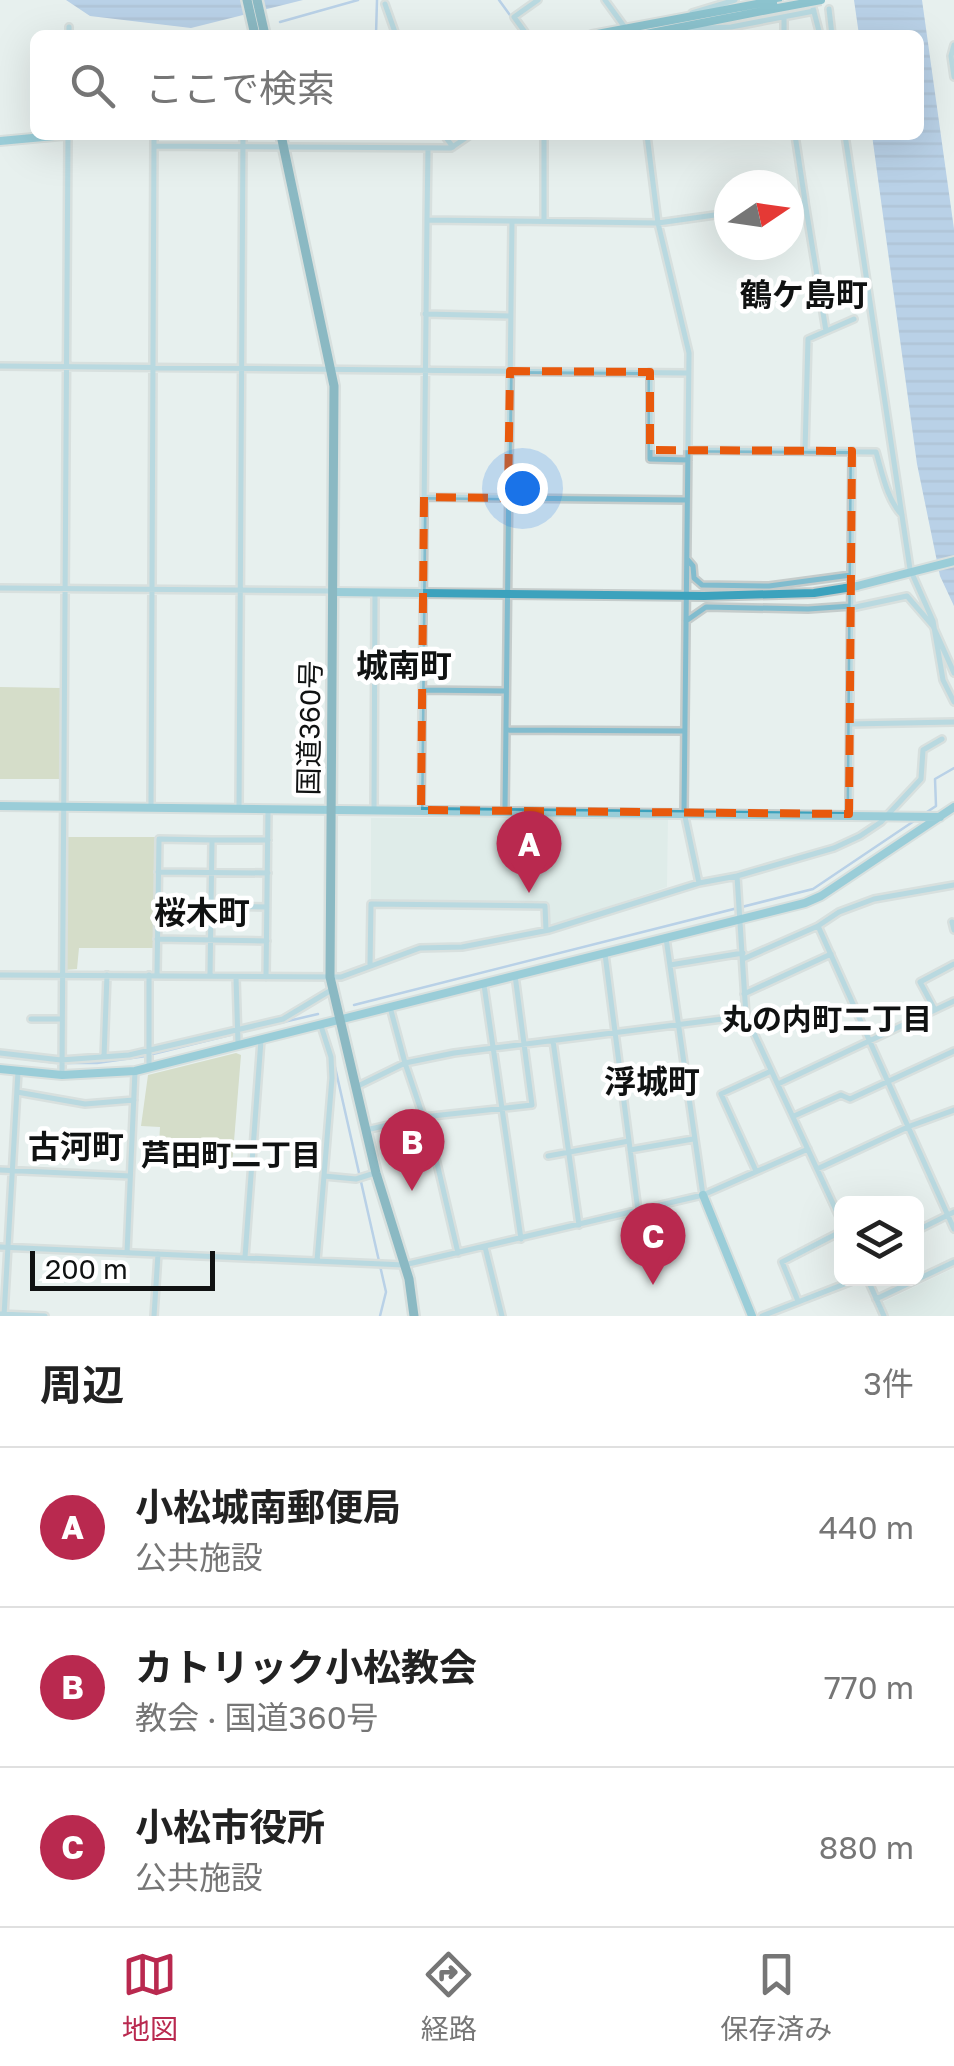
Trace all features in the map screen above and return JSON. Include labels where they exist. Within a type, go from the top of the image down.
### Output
[{"type":"highway","points":[[247,0],[254,30]]},
{"type":"highway","points":[[257,0],[264,30]]},
{"type":"highway","name":"国道360号","points":[[282,140],[334,392],[330,977],[376,1173],[412,1294],[414,1316]]},
{"type":"main road","points":[[620,30],[671,25],[778,3],[821,0]]},
{"type":"main road","points":[[656,30],[671,25]]},
{"type":"street","points":[[523,30],[514,17],[538,0]]},
{"type":"street","points":[[605,0],[626,29]]},
{"type":"street","points":[[671,25],[735,0]]},
{"type":"street","points":[[811,0],[819,30]]},
{"type":"street","points":[[384,4],[394,30]]},
{"type":"street","points":[[829,9],[831,30]]},
{"type":"street","points":[[671,25],[731,27],[814,11]]},
{"type":"street","points":[[784,16],[784,30]]},
{"type":"street","points":[[954,45],[954,77]]},
{"type":"street","points":[[0,140],[30,138]]},
{"type":"street","points":[[62,1076],[67,140]]},
{"type":"street","points":[[152,808],[154,140]]},
{"type":"street","points":[[239,809],[242,140]]},
{"type":"street","points":[[448,140],[454,147]]},
{"type":"street","points":[[154,146],[428,148],[454,147],[463,140]]},
{"type":"street","points":[[544,140],[544,221]]},
{"type":"street","points":[[647,140],[658,223],[688,353],[684,812],[699,883]]},
{"type":"street","points":[[796,140],[826,331]]},
{"type":"street","points":[[846,140],[902,515],[915,572],[954,673]]},
{"type":"street","points":[[421,810],[428,148]]},
{"type":"street","points":[[427,220],[658,223],[714,214]]},
{"type":"street","points":[[505,810],[512,221]]},
{"type":"street","points":[[426,314],[511,316]]},
{"type":"street","points":[[806,451],[808,340],[854,319]]},
{"type":"street","points":[[0,366],[688,373]]},
{"type":"street","points":[[650,372],[650,459],[688,460]]},
{"type":"street","points":[[688,450],[876,452],[897,513],[902,515]]},
{"type":"street","points":[[850,814],[852,452]]},
{"type":"street","points":[[424,497],[688,500]]},
{"type":"street","points":[[687,558],[694,578],[702,585],[784,584],[851,575]]},
{"type":"street","points":[[0,588],[687,595],[814,592],[954,562]]},
{"type":"street","points":[[374,809],[375,592]]},
{"type":"street","points":[[686,621],[706,608],[851,607],[907,596],[933,626],[943,680],[954,702]]},
{"type":"street","points":[[422,690],[506,690]]},
{"type":"street","points":[[850,724],[954,722]]},
{"type":"street","points":[[506,730],[685,731]]},
{"type":"street","points":[[0,976],[341,977],[420,948],[462,947],[546,930],[699,883],[834,848],[860,836],[894,814],[920,779],[922,750],[942,738]]},
{"type":"street","points":[[0,806],[935,817]]},
{"type":"street","points":[[5,1060],[18,1072],[62,1076],[135,1071],[666,938],[821,896],[954,806]]},
{"type":"street","points":[[266,977],[268,809]]},
{"type":"street","points":[[150,1067],[158,839],[268,840]]},
{"type":"street","points":[[210,976],[212,840]]},
{"type":"street","points":[[158,872],[268,874]]},
{"type":"street","points":[[737,876],[746,1016],[834,1205]]},
{"type":"street","points":[[670,964],[743,956],[874,899],[954,885]]},
{"type":"street","points":[[370,966],[371,904],[545,906],[546,930]]},
{"type":"street","points":[[158,905],[267,907]]},
{"type":"street","points":[[952,922],[954,930]]},
{"type":"street","points":[[818,926],[951,1213],[954,1230]]},
{"type":"street","points":[[666,938],[703,1195],[752,1316]]},
{"type":"street","points":[[157,939],[267,941]]},
{"type":"street","points":[[606,954],[638,1211]]},
{"type":"street","points":[[744,994],[831,954]]},
{"type":"street","points":[[935,1010],[920,982],[954,964]]},
{"type":"street","points":[[104,1058],[107,975]]},
{"type":"street","points":[[366,1130],[424,1117],[532,1105],[514,975]]},
{"type":"street","points":[[236,977],[238,1043]]},
{"type":"street","points":[[484,982],[521,1239]]},
{"type":"street","points":[[5,1060],[104,1058],[150,1050],[283,1019],[333,989]]},
{"type":"street","points":[[778,1084],[954,1002]]},
{"type":"street","points":[[390,1007],[438,1165],[458,1253]]},
{"type":"street","points":[[355,1087],[405,1063],[746,1016]]},
{"type":"street","points":[[31,1019],[61,1018]]},
{"type":"street","points":[[318,1261],[332,1078],[331,1057],[320,1024]]},
{"type":"street","points":[[246,1257],[261,1037]]},
{"type":"street","points":[[553,1040],[579,1225]]},
{"type":"street","points":[[794,1117],[841,1094],[850,1100],[954,1050]]},
{"type":"street","points":[[127,1253],[135,1071]]},
{"type":"street","points":[[18,1072],[3,1315],[45,1316]]},
{"type":"street","points":[[756,1171],[721,1094],[770,1072]]},
{"type":"street","points":[[16,1092],[85,1104],[134,1100]]},
{"type":"street","points":[[817,1169],[954,1110]]},
{"type":"street","points":[[630,1150],[694,1139]]},
{"type":"street","points":[[548,1156],[629,1141]]},
{"type":"street","points":[[0,1246],[404,1265],[703,1195],[808,1150]]},
{"type":"street","points":[[0,1170],[130,1176]]},
{"type":"street","points":[[324,1176],[356,1179],[376,1173]]},
{"type":"street","points":[[924,1227],[951,1213]]},
{"type":"street","points":[[798,1301],[782,1262],[834,1236]]},
{"type":"street","points":[[485,1247],[502,1316]]},
{"type":"street","points":[[156,1316],[158,1254]]},
{"type":"street","points":[[876,1298],[954,1262]]},
{"type":"street","points":[[762,1316],[840,1286]]},
{"type":"street","points":[[868,1286],[884,1316]]},
{"type":"highlighted area","points":[[510,371],[650,372],[650,450],[852,451],[849,814],[421,810],[424,497],[508,498]]},
{"type":"shaded area","points":[[371,818],[668,818],[667,887],[553,925],[549,922],[549,903],[371,902]]},
{"type":"shaded area","points":[[954,1268],[954,1316],[882,1316],[877,1305],[924,1286],[924,1282]]},
{"type":"green space","points":[[0,687],[61,688],[60,779],[0,779]]},
{"type":"green space","points":[[64,837],[155,837],[154,948],[79,948],[77,969],[64,970]]},
{"type":"green space","points":[[236,1053],[241,1055],[232,1166],[158,1161],[160,1127],[141,1126],[148,1075]]},
{"type":"water","points":[[66,0],[303,0],[191,28],[90,16]]},
{"type":"water","points":[[854,0],[922,0],[954,229],[954,606],[940,576],[917,464],[873,140],[924,140],[924,30],[858,30]]},
{"type":"waterway","points":[[280,22],[358,0]]},
{"type":"waterway","points":[[376,30],[377,0]]},
{"type":"waterway","points":[[499,0],[512,18]]},
{"type":"waterway","points":[[924,814],[936,806],[935,779],[954,768]]},
{"type":"waterway","points":[[354,1005],[813,889],[917,819]]},
{"type":"waterway","points":[[241,1032],[318,1014]]},
{"type":"waterway","points":[[153,1054],[234,1034]]},
{"type":"waterway","points":[[0,1056],[58,1063]]},
{"type":"waterway","points":[[65,1063],[146,1056]]},
{"type":"waterway","points":[[335,1067],[386,1292],[380,1316]]},
{"type":"place","name":"小松城南郵便局","points":[[529,893]]},
{"type":"place","name":"カトリック小松教会","points":[[412,1191]]},
{"type":"place","name":"小松市役所","points":[[653,1285]]},
{"type":"district","name":"鶴ケ島町","points":[[804,294]]},
{"type":"district","name":"城南町","points":[[404,665]]},
{"type":"district","name":"桜木町","points":[[202,912]]},
{"type":"district","name":"丸の内町二丁目","points":[[827,1019]]},
{"type":"district","name":"浮城町","points":[[652,1081]]},
{"type":"district","name":"古河町","points":[[76,1146]]},
{"type":"district","name":"芦田町二丁目","points":[[231,1155]]}]
